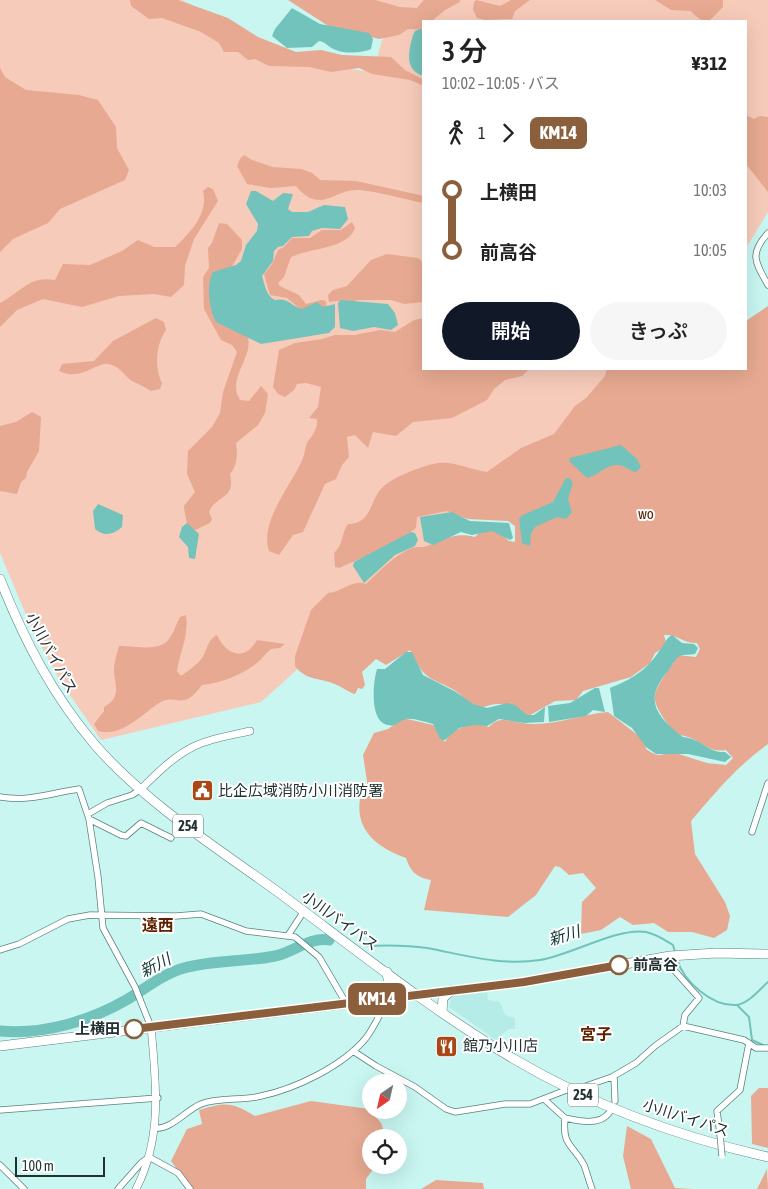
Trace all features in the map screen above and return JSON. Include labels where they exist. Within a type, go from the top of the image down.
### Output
[{"type":"main road","name":"小川バイパス","points":[[0,579],[26,640],[56,694],[97,746],[141,789],[416,994],[514,1059],[573,1090],[615,1109],[688,1135],[768,1156]]},
{"type":"main road","points":[[0,1046],[524,982],[670,956],[716,953],[768,954]]},
{"type":"main road","points":[[375,1000],[384,994],[389,986],[387,972]]},
{"type":"main road","points":[[442,1012],[443,998],[452,990]]},
{"type":"street","points":[[768,233],[755,251],[755,263],[768,285]]},
{"type":"street","points":[[89,816],[107,802],[132,795],[141,789],[160,771],[190,748],[208,741],[250,731]]},
{"type":"street","points":[[752,832],[768,783]]},
{"type":"street","points":[[0,796],[22,799],[38,798],[79,789],[89,816],[98,877],[100,915],[107,939],[135,987],[151,1027],[158,1098],[155,1128],[149,1157],[136,1189]]},
{"type":"street","points":[[89,816],[121,835],[126,836],[141,823],[171,838]]},
{"type":"street","points":[[288,934],[304,911]]},
{"type":"street","points":[[0,950],[19,944],[68,918],[100,915],[176,916],[194,913],[246,931],[288,934],[301,941],[319,957],[346,1003]]},
{"type":"street","points":[[353,1051],[376,1066],[416,1086],[446,1109],[455,1112],[505,1104],[530,1104],[545,1100],[614,1076],[636,1063],[655,1046],[683,1026],[685,1015],[699,998],[674,970],[670,956]]},
{"type":"street","points":[[155,1128],[161,1129],[169,1125],[188,1110],[202,1104],[262,1096],[308,1082],[353,1051],[365,1039],[378,1020],[388,998]]},
{"type":"street","points":[[683,1026],[737,1038],[756,1048],[768,1048]]},
{"type":"street","points":[[722,1159],[717,1111],[740,1090],[749,1043]]},
{"type":"street","points":[[614,1076],[615,1101]]},
{"type":"street","points":[[0,1110],[158,1098]]},
{"type":"street","points":[[545,1100],[565,1118],[595,1121],[604,1119],[610,1114]]},
{"type":"street","points":[[565,1118],[563,1133],[565,1140],[584,1165],[592,1189]]},
{"type":"street","points":[[118,1189],[141,1163],[149,1157]]},
{"type":"street","points":[[149,1157],[178,1173],[190,1189]]},
{"type":"street","points":[[0,1165],[24,1189]]},
{"type":"shaded area","points":[[0,0],[182,0],[304,63],[364,71],[377,58],[384,34],[313,0],[768,0],[768,212],[747,246],[747,20],[422,20],[422,370],[609,370],[608,378],[558,435],[261,702],[101,740],[61,682],[32,629],[0,553]]},
{"type":"shaded area","points":[[292,8],[320,24],[369,33],[373,39],[371,49],[359,52],[344,52],[319,41],[312,47],[287,48],[272,36],[275,29]]},
{"type":"shaded area","points":[[422,29],[422,75],[413,69],[409,59],[410,47],[415,31]]},
{"type":"shaded area","points":[[251,191],[256,191],[273,201],[283,193],[293,194],[288,209],[292,212],[308,212],[324,205],[345,207],[348,219],[340,229],[322,228],[312,231],[309,236],[292,237],[283,246],[278,247],[274,251],[273,261],[262,276],[268,293],[275,300],[286,301],[302,309],[317,302],[323,307],[335,304],[335,327],[329,333],[261,344],[216,322],[209,297],[211,277],[213,272],[236,265],[241,261],[246,245],[257,231],[258,224],[246,204]]},
{"type":"shaded area","points":[[341,300],[388,304],[395,313],[398,325],[391,330],[374,327],[353,331],[340,328],[338,303]]},
{"type":"shaded area","points":[[621,445],[637,459],[641,467],[636,472],[622,466],[613,465],[587,478],[569,461],[570,458]]},
{"type":"shaded area","points":[[566,478],[569,478],[573,483],[568,499],[572,512],[566,519],[557,517],[535,527],[531,533],[530,546],[522,543],[519,519],[523,515],[553,502]]},
{"type":"shaded area","points":[[98,504],[123,515],[122,527],[109,534],[98,532],[95,529],[93,511]]},
{"type":"shaded area","points":[[452,512],[470,521],[509,523],[513,538],[510,540],[492,531],[472,535],[461,532],[433,545],[424,541],[420,517]]},
{"type":"shaded area","points":[[187,523],[199,534],[195,559],[189,558],[188,547],[179,537],[182,527]]},
{"type":"shaded area","points":[[411,532],[415,533],[418,540],[415,546],[395,555],[364,583],[353,566],[354,562]]},
{"type":"shaded area","points":[[672,635],[682,643],[694,644],[698,648],[695,654],[678,657],[660,681],[656,691],[656,707],[666,722],[683,737],[695,740],[719,752],[725,752],[731,757],[725,762],[688,754],[656,754],[646,747],[632,728],[614,716],[610,688],[632,678],[644,669]]},
{"type":"shaded area","points":[[406,652],[412,652],[423,675],[456,692],[473,704],[487,708],[507,703],[515,705],[527,715],[534,715],[545,707],[544,722],[524,723],[499,719],[487,726],[474,725],[459,728],[445,740],[440,739],[433,724],[420,720],[406,719],[393,725],[382,722],[378,717],[374,701],[374,683],[377,669],[385,669]]},
{"type":"shaded area","points":[[595,688],[599,688],[605,712],[593,710],[586,716],[549,722],[548,706],[570,703]]},
{"type":"shaded area","points":[[487,992],[488,1000],[500,1002],[505,1015],[515,1018],[515,1029],[509,1029],[502,1034],[499,1042],[449,1007],[452,996]]},
{"type":"green space","points":[[130,0],[178,0],[228,18],[258,37],[296,52],[321,50],[342,55],[391,57],[405,70],[422,79],[422,85],[410,80],[372,74],[359,68],[331,72],[309,67],[269,66],[255,59],[248,60],[238,52],[224,52],[219,43],[201,32],[162,18],[149,19],[131,6]]},
{"type":"green space","points":[[288,0],[375,0],[400,7],[417,8],[424,0],[460,0],[460,2],[445,10],[433,20],[422,20],[422,30],[408,29],[399,35],[379,39],[333,29]]},
{"type":"green space","points":[[476,0],[500,6],[511,0],[530,0],[515,11],[512,19],[485,20],[477,18],[473,10]]},
{"type":"green space","points":[[655,0],[723,0],[723,7],[710,20],[699,18],[691,11],[671,10]]},
{"type":"green space","points":[[0,68],[5,77],[26,90],[79,95],[98,100],[116,127],[117,148],[129,170],[125,180],[60,209],[48,223],[13,239],[0,252]]},
{"type":"green space","points":[[747,116],[754,119],[759,116],[768,117],[768,192],[747,165]]},
{"type":"green space","points":[[244,155],[252,160],[273,167],[301,169],[312,173],[320,180],[356,181],[422,196],[422,203],[359,190],[350,190],[320,200],[305,195],[296,186],[270,188],[247,184],[237,166]]},
{"type":"green space","points":[[208,187],[213,189],[218,201],[194,239],[185,266],[184,285],[171,297],[154,294],[119,296],[82,307],[43,299],[17,310],[0,327],[0,303],[38,280],[55,280],[63,264],[90,265],[122,251],[138,240],[154,247],[175,247],[192,229],[201,215],[204,199],[203,191]]},
{"type":"green space","points":[[352,222],[355,228],[345,240],[328,247],[291,257],[284,277],[278,283],[280,286],[299,295],[306,304],[321,300],[326,301],[327,309],[300,309],[287,298],[270,295],[264,274],[272,264],[278,250],[284,247],[292,238],[310,238],[322,230],[341,230]]},
{"type":"green space","points":[[219,223],[227,224],[242,240],[242,249],[230,270],[246,321],[249,341],[246,356],[238,374],[237,393],[240,400],[249,401],[261,386],[268,394],[265,413],[258,425],[236,443],[236,460],[230,474],[231,482],[228,493],[209,512],[212,519],[210,523],[193,531],[187,527],[184,509],[184,506],[195,492],[187,474],[188,451],[212,427],[220,413],[223,392],[237,352],[232,345],[221,340],[204,309],[203,277],[209,268],[208,248],[212,243]]},
{"type":"green space","points":[[387,254],[418,258],[422,261],[422,302],[404,304],[391,300],[358,300],[345,304],[337,301],[329,302],[328,295],[333,290],[347,286],[371,260]]},
{"type":"green space","name":"wo","points":[[768,306],[768,744],[736,771],[691,821],[695,854],[725,902],[730,916],[727,930],[714,938],[692,932],[668,932],[654,923],[633,925],[620,917],[601,930],[581,934],[582,902],[596,888],[583,873],[569,875],[560,867],[555,866],[536,895],[508,917],[424,910],[431,880],[418,876],[410,867],[406,858],[386,849],[371,837],[361,820],[359,810],[360,799],[369,794],[363,755],[374,733],[388,729],[403,718],[433,725],[445,742],[452,731],[475,723],[489,727],[493,723],[503,720],[525,724],[541,724],[608,712],[644,740],[646,749],[655,754],[660,755],[669,751],[707,763],[726,765],[733,758],[726,750],[711,749],[691,738],[676,733],[658,708],[655,700],[657,689],[677,655],[696,657],[700,649],[697,643],[688,642],[669,635],[664,635],[667,646],[655,653],[650,663],[631,677],[583,691],[576,700],[555,701],[527,717],[517,709],[506,704],[481,707],[471,705],[460,694],[431,679],[424,673],[410,650],[386,665],[376,659],[362,672],[365,685],[362,689],[358,688],[355,694],[331,683],[304,675],[295,666],[295,656],[311,610],[328,593],[356,583],[366,584],[405,551],[414,547],[427,546],[450,537],[462,535],[475,537],[483,529],[498,531],[509,541],[515,542],[515,526],[508,521],[468,519],[447,511],[417,517],[416,528],[398,540],[339,568],[335,567],[334,553],[339,546],[346,527],[348,524],[362,520],[382,488],[408,472],[432,464],[444,463],[457,464],[487,472],[521,448],[554,434],[575,406],[586,398],[605,376],[607,370],[747,370],[747,320]]},
{"type":"green space","points":[[156,318],[164,322],[166,330],[160,342],[157,356],[159,377],[162,383],[160,389],[151,391],[130,380],[119,369],[108,364],[74,374],[59,371],[62,364],[94,361],[113,341]]},
{"type":"green space","points":[[422,318],[422,370],[528,370],[522,376],[505,380],[494,389],[487,400],[452,418],[413,422],[396,436],[373,432],[368,448],[355,435],[347,437],[349,457],[342,465],[336,479],[325,484],[303,532],[293,535],[279,555],[269,551],[267,539],[272,516],[298,469],[307,443],[317,426],[317,419],[309,418],[318,407],[321,387],[306,383],[297,384],[294,390],[285,397],[278,394],[273,387],[279,350],[295,343],[335,335],[354,335],[380,330],[395,332],[414,320]]},
{"type":"green space","points":[[32,412],[41,417],[39,451],[27,472],[26,478],[21,482],[17,494],[0,491],[0,426],[16,422]]},
{"type":"green space","points":[[186,615],[185,637],[177,671],[181,676],[200,661],[209,642],[217,635],[225,647],[236,653],[247,651],[257,640],[285,644],[280,648],[271,649],[257,663],[238,675],[202,685],[189,698],[184,700],[165,700],[123,728],[107,732],[98,731],[94,724],[104,711],[104,707],[110,703],[116,693],[114,667],[119,646],[159,646],[171,637],[180,617]]},
{"type":"green space","points":[[759,1088],[768,1088],[768,1148],[752,1144],[751,1096]]},
{"type":"green space","points":[[311,1101],[362,1108],[362,1119],[378,1119],[383,1129],[362,1129],[362,1174],[370,1174],[366,1179],[366,1189],[192,1189],[171,1161],[187,1129],[202,1124],[199,1110],[228,1105],[240,1108],[255,1116]]},
{"type":"green space","points":[[627,1126],[651,1139],[675,1188],[692,1189],[631,1189],[623,1156]]},
{"type":"green space","points":[[767,1169],[768,1189],[757,1189]]},
{"type":"green space","points":[[436,1180],[483,1183],[484,1189],[421,1189]]},
{"type":"waterway","name":"新川","points":[[366,946],[419,947],[483,959],[511,962],[540,960],[608,937],[646,932],[660,937],[673,945],[675,952]]},
{"type":"waterway","name":"新川","points":[[0,1031],[33,1031],[66,1025],[113,1007],[162,978],[184,968],[275,956],[315,940],[329,940]]},
{"type":"waterway","name":"新川","points":[[677,959],[685,976],[692,984],[718,1002],[741,1004],[754,996],[768,982]]},
{"type":"waterway","points":[[737,1005],[749,1017],[752,1040],[763,1045]]},
{"type":"bus line","name":"KM14","points":[[134,1029],[524,982],[619,965]]},
{"type":"place","name":"比企広域消防小川消防署","points":[[202,791]]},
{"type":"place","name":"前高谷","points":[[619,965]]},
{"type":"place","name":"上横田","points":[[134,1029]]},
{"type":"place","name":"館乃小川店","points":[[447,1046]]},
{"type":"district","name":"遠西","points":[[158,925]]},
{"type":"district","name":"宮子","points":[[596,1034]]}]
